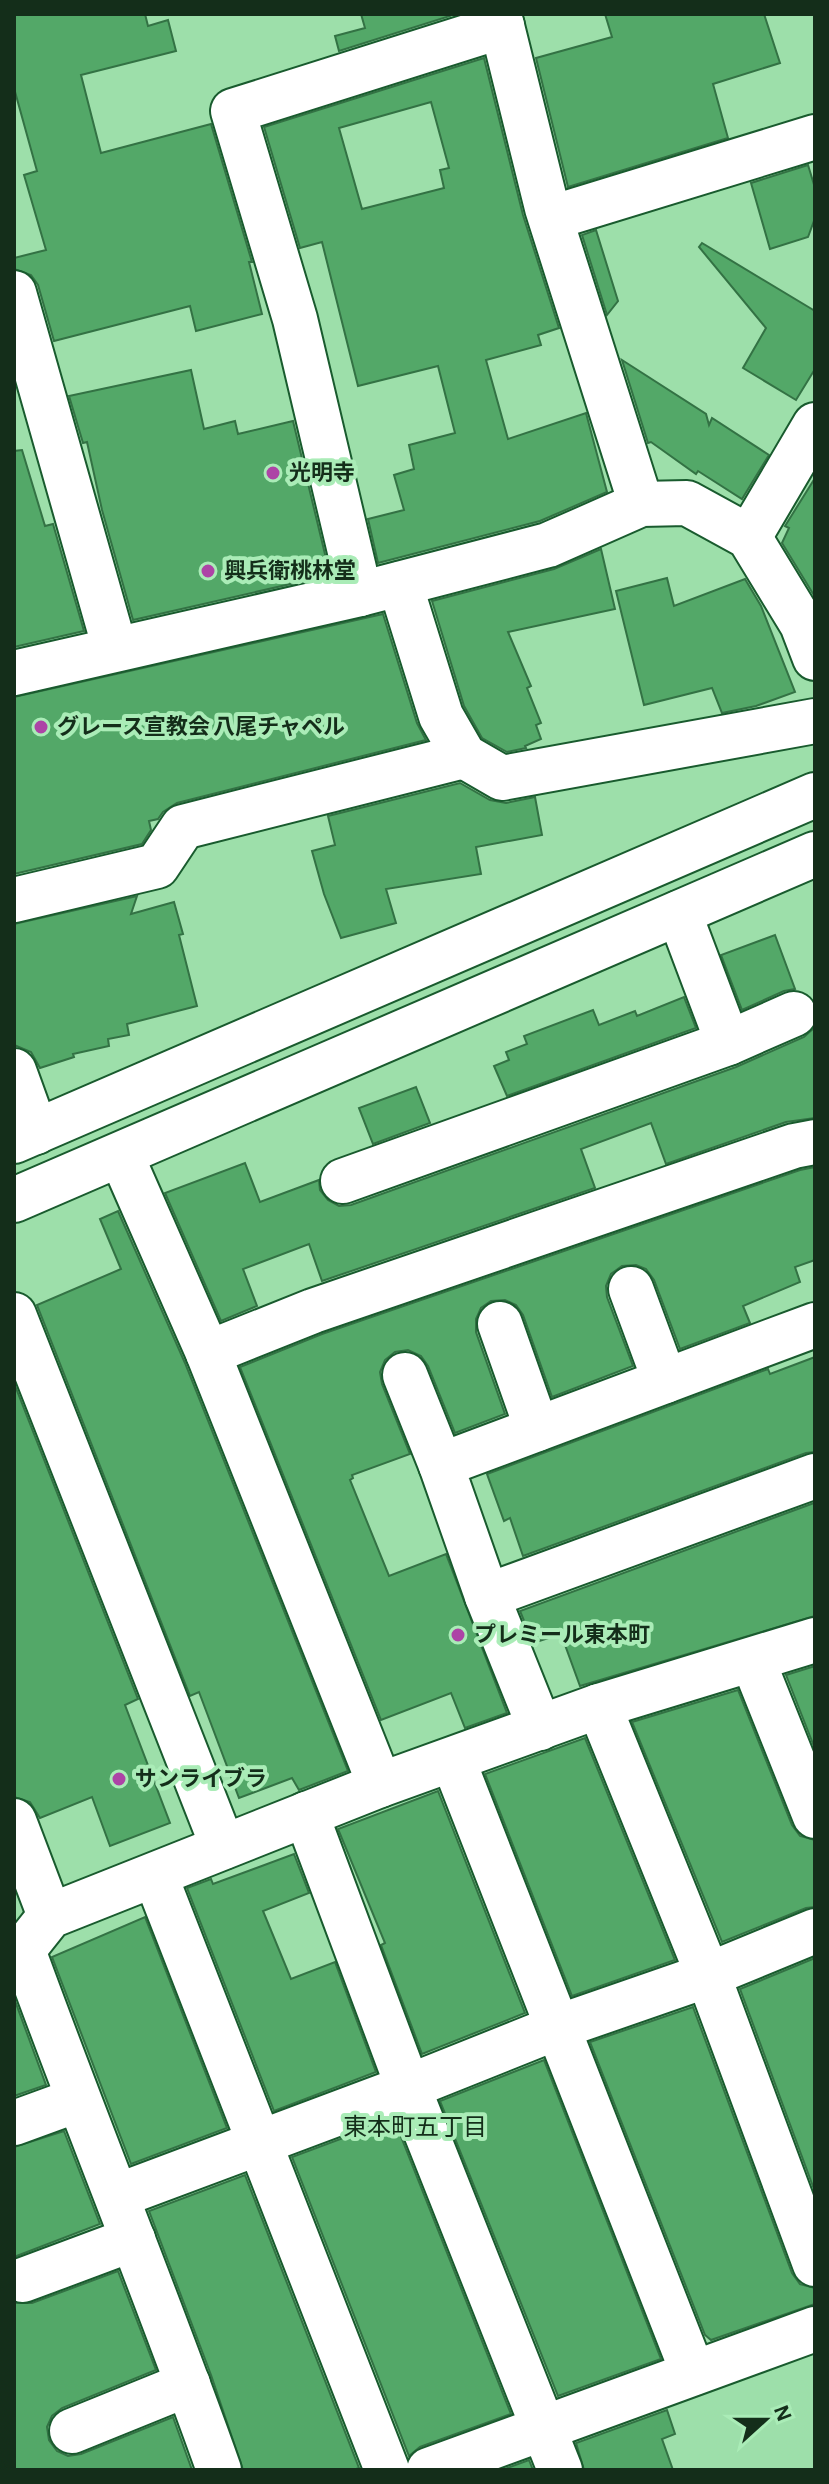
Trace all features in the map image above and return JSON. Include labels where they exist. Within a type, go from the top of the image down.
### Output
[{"type":"street","points":[[641,504],[551,218],[500,20],[233,111],[380,589],[441,716],[464,756],[502,778],[815,721]]},
{"type":"street","points":[[551,218],[815,137]]},
{"type":"street","points":[[14,293],[115,649]]},
{"type":"street","points":[[749,537],[815,425]]},
{"type":"street","points":[[14,673],[380,589],[548,545],[641,504],[687,503],[749,537],[802,624],[815,658]]},
{"type":"street","points":[[14,900],[157,866],[183,827],[464,756]]},
{"type":"street","points":[[14,1071],[25,1136],[815,795]]},
{"type":"street","points":[[14,1200],[815,854]]},
{"type":"street","points":[[679,913],[728,1043]]},
{"type":"street","points":[[343,1181],[728,1043],[794,1014]]},
{"type":"street","points":[[208,1353],[313,1311],[794,1146],[815,1142]]},
{"type":"street","points":[[121,1155],[208,1353],[380,1785]]},
{"type":"street","points":[[631,1289],[665,1381]]},
{"type":"street","points":[[14,1315],[223,1847]]},
{"type":"street","points":[[500,1324],[537,1429]]},
{"type":"street","points":[[441,1465],[665,1381],[813,1331]]},
{"type":"street","points":[[405,1375],[540,1728]]},
{"type":"street","points":[[487,1596],[815,1476]]},
{"type":"street","points":[[219,2470],[117,2196],[18,1951],[50,1916],[380,1785],[599,1706],[815,1640]]},
{"type":"street","points":[[753,1661],[815,1816]]},
{"type":"street","points":[[599,1706],[708,1975],[815,2264]]},
{"type":"street","points":[[453,1760],[693,2373]]},
{"type":"street","points":[[306,1814],[408,2087],[560,2470]]},
{"type":"street","points":[[14,1821],[50,1916]]},
{"type":"street","points":[[155,1875],[387,2470]]},
{"type":"street","points":[[117,2196],[558,2027],[708,1975],[815,1931]]},
{"type":"street","points":[[14,2123],[77,2100]]},
{"type":"street","points":[[23,2280],[133,2239]]},
{"type":"street","points":[[430,2470],[815,2329]]},
{"type":"street","points":[[72,2431],[188,2384]]},
{"type":"building","points":[[14,14],[145,14],[148,26],[168,20],[176,51],[81,75],[101,153],[211,124],[252,262],[249,262],[262,314],[196,331],[190,306],[54,341],[38,285],[31,275],[14,269],[14,258],[46,250],[24,175],[37,171],[14,88]]},
{"type":"building","points":[[361,14],[450,16],[339,51],[335,36],[365,28]]},
{"type":"building","points":[[605,14],[764,14],[780,63],[713,84],[728,138],[568,187],[536,58],[612,37]]},
{"type":"building","points":[[484,58],[523,215],[559,328],[538,335],[541,345],[486,360],[508,439],[586,413],[607,492],[540,521],[378,563],[368,519],[404,510],[394,475],[414,469],[409,445],[455,433],[438,366],[358,386],[322,242],[300,248],[264,127]],"holes":[[[431,102],[449,168],[440,170],[444,188],[362,209],[339,128]]]},
{"type":"building","points":[[808,165],[815,188],[815,218],[808,237],[770,249],[751,183]]},
{"type":"building","points":[[596,230],[618,301],[607,315],[582,235]]},
{"type":"building","points":[[702,243],[815,311],[815,369],[796,400],[743,368],[766,328],[699,247]]},
{"type":"building","points":[[622,360],[706,414],[709,425],[712,418],[769,455],[742,499],[648,443]]},
{"type":"building","points":[[191,370],[204,429],[235,421],[238,434],[293,421],[330,575],[133,620],[102,510],[87,442],[83,443],[69,396]]},
{"type":"building","points":[[22,450],[45,526],[53,524],[84,631],[14,647],[14,451]]},
{"type":"building","points":[[815,478],[815,597],[782,543],[789,528],[785,526]]},
{"type":"building","points":[[601,549],[615,609],[508,632],[531,686],[527,688],[541,723],[536,725],[541,739],[526,748],[507,752],[482,738],[464,706],[432,601],[554,569]]},
{"type":"building","points":[[667,578],[674,606],[745,579],[761,606],[795,692],[756,706],[722,713],[712,688],[644,705],[616,591]]},
{"type":"building","points":[[383,614],[417,723],[426,740],[177,803],[158,819],[149,821],[151,830],[142,844],[14,874],[14,697]]},
{"type":"building","points":[[460,783],[490,800],[506,803],[535,797],[542,835],[476,847],[481,874],[386,889],[396,923],[341,938],[312,851],[335,845],[328,816]]},
{"type":"building","points":[[137,896],[131,914],[174,902],[197,1006],[127,1024],[129,1035],[108,1039],[109,1046],[73,1054],[74,1057],[40,1068],[31,1052],[14,1045],[14,924]]},
{"type":"building","points":[[775,935],[795,989],[742,1010],[721,955]]},
{"type":"building","points":[[684,997],[696,1028],[507,1096],[494,1066],[509,1060],[506,1052],[527,1044],[524,1036],[593,1010],[599,1025],[635,1011],[637,1016]]},
{"type":"building","points":[[815,1027],[815,1118],[786,1122],[666,1164],[651,1123],[581,1149],[595,1188],[322,1281],[309,1244],[243,1269],[257,1306],[221,1321],[165,1193],[245,1163],[260,1202],[319,1180],[320,1190],[328,1200],[339,1206],[351,1205],[736,1067],[804,1037]]},
{"type":"building","points":[[416,1087],[430,1123],[373,1144],[359,1108]]},
{"type":"building","points":[[815,1167],[815,1260],[795,1267],[800,1282],[743,1306],[750,1323],[680,1349],[654,1280],[646,1269],[636,1265],[622,1266],[611,1274],[606,1286],[607,1297],[633,1366],[552,1397],[523,1315],[516,1305],[505,1300],[491,1301],[481,1308],[476,1319],[476,1332],[505,1414],[455,1433],[421,1356],[408,1350],[395,1352],[385,1360],[380,1372],[382,1384],[410,1454],[352,1475],[350,1480],[389,1576],[446,1554],[507,1713],[465,1728],[451,1693],[381,1720],[240,1367],[322,1334]]},
{"type":"building","points":[[118,1211],[185,1363],[348,1771],[299,1790],[292,1778],[239,1798],[199,1692],[190,1696],[37,1305],[121,1269],[100,1219]]},
{"type":"building","points":[[815,1357],[815,1452],[523,1556],[510,1518],[504,1521],[487,1474],[768,1369],[770,1374]]},
{"type":"building","points":[[14,1383],[138,1699],[125,1705],[170,1823],[110,1846],[92,1797],[40,1818],[30,1802],[14,1797]]},
{"type":"building","points":[[814,1503],[815,1616],[580,1686],[561,1634],[533,1643],[520,1611]]},
{"type":"building","points":[[815,1666],[815,1749],[786,1675]]},
{"type":"building","points":[[738,1690],[792,1825],[800,1836],[815,1840],[815,1907],[722,1942],[632,1722]]},
{"type":"building","points":[[585,1738],[675,1960],[572,1996],[485,1774]]},
{"type":"building","points":[[438,1791],[525,2013],[422,2054],[381,1945],[385,1943],[338,1829]]},
{"type":"building","points":[[294,1854],[309,1893],[263,1911],[291,1979],[335,1962],[376,2072],[274,2111],[187,1888],[211,1879],[213,1884]]},
{"type":"building","points":[[145,1917],[227,2128],[131,2164],[52,1957]]},
{"type":"building","points":[[815,1958],[815,2192],[740,1989]]},
{"type":"building","points":[[14,1998],[46,2085],[14,2096]]},
{"type":"building","points":[[693,2007],[792,2273],[800,2284],[815,2288],[815,2304],[711,2340],[705,2335],[590,2042]]},
{"type":"building","points":[[544,2060],[661,2359],[558,2396],[440,2101]]},
{"type":"building","points":[[394,2119],[511,2414],[420,2447],[409,2456],[292,2157]]},
{"type":"building","points":[[64,2131],[100,2224],[14,2257],[14,2147]]},
{"type":"building","points":[[245,2175],[359,2468],[243,2470],[149,2211]]},
{"type":"building","points":[[118,2271],[156,2370],[62,2408],[52,2416],[47,2427],[49,2440],[57,2451],[68,2456],[81,2454],[173,2417],[192,2470],[14,2470],[14,2303],[32,2303]]},
{"type":"building","points":[[667,2410],[675,2434],[662,2439],[673,2470],[584,2470],[576,2443]]},
{"type":"building","points":[[529,2460],[533,2470],[502,2470]]},
{"type":"place","name":"光明寺","points":[[273,473]]},
{"type":"place","name":"興兵衛桃林堂","points":[[208,571]]},
{"type":"place","name":"グレース宣教会 八尾チャペル","points":[[41,727]]},
{"type":"place","name":"プレミール東本町","points":[[458,1635]]},
{"type":"place","name":"サンライブラ","points":[[119,1779]]},
{"type":"district","name":"東本町五丁目","points":[[415,2128]]}]
